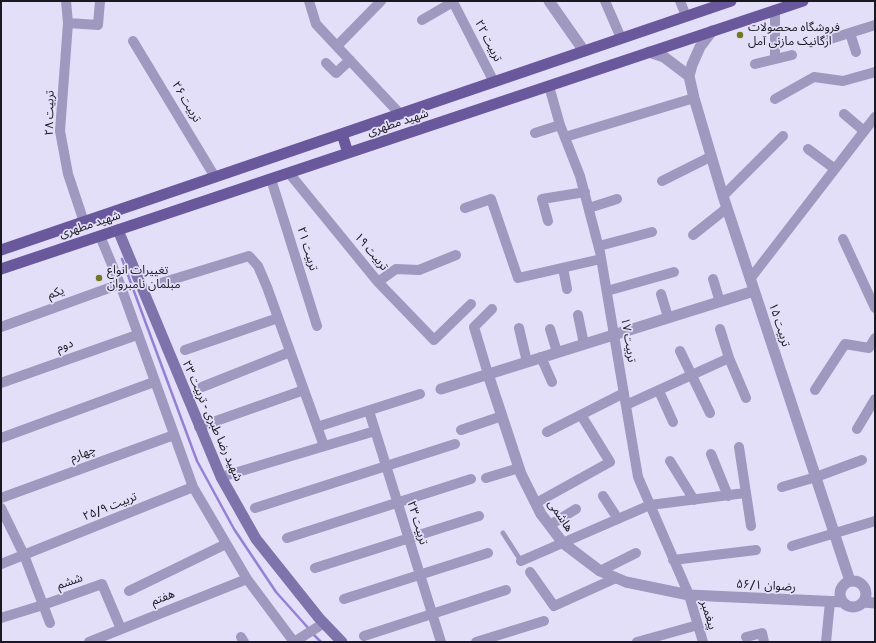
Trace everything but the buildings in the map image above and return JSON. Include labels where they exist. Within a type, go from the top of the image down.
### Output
[{"type":"main road","name":"شهید مطهری","points":[[1,250],[731,1]]},
{"type":"main road","name":"شهید مطهری","points":[[1,269],[803,1]]},
{"type":"main road","points":[[342,134],[348,153]]},
{"type":"main road","name":"شهید رضا طبری - تربیت ۲۳","points":[[118,230],[221,477],[256,539],[324,623],[342,642]]},
{"type":"street","name":"تربیت ۲۸","points":[[66,1],[68,22],[60,131],[68,174],[84,222]]},
{"type":"street","points":[[68,22],[98,26],[100,1]]},
{"type":"street","points":[[309,1],[316,24],[400,114]]},
{"type":"street","points":[[337,46],[381,1]]},
{"type":"street","points":[[549,1],[584,51]]},
{"type":"street","points":[[605,1],[621,38]]},
{"type":"street","points":[[680,1],[686,16]]},
{"type":"street","name":"تربیت ۲۲","points":[[422,20],[453,2],[494,82]]},
{"type":"street","points":[[774,10],[775,59]]},
{"type":"street","points":[[827,40],[875,25]]},
{"type":"street","name":"تربیت ۱۵","points":[[712,31],[700,47],[693,60],[689,76],[694,98],[722,196],[850,581]]},
{"type":"street","points":[[850,33],[856,52]]},
{"type":"street","name":"تربیت ۲۶","points":[[133,41],[215,177]]},
{"type":"street","points":[[649,52],[664,56],[689,76]]},
{"type":"street","points":[[755,64],[792,55]]},
{"type":"street","points":[[326,63],[336,73],[350,60]]},
{"type":"street","points":[[775,99],[814,77],[843,81],[875,72]]},
{"type":"street","name":"تربیت ۱۷","points":[[549,86],[560,125],[580,176],[599,246],[638,477],[688,595]]},
{"type":"street","points":[[565,137],[694,98]]},
{"type":"street","points":[[844,114],[864,131]]},
{"type":"street","points":[[750,279],[875,118]]},
{"type":"street","points":[[535,133],[560,125]]},
{"type":"street","points":[[722,196],[783,136]]},
{"type":"street","points":[[808,149],[835,169]]},
{"type":"street","points":[[662,181],[710,157]]},
{"type":"street","name":"تربیت ۱۹","points":[[289,173],[378,282],[396,268],[419,270],[456,255]]},
{"type":"street","name":"تربیت ۲۱","points":[[272,179],[317,326]]},
{"type":"street","points":[[548,221],[542,199],[585,192]]},
{"type":"street","points":[[465,208],[491,199],[518,278],[601,259]]},
{"type":"street","points":[[589,208],[617,199]]},
{"type":"street","points":[[693,235],[727,208]]},
{"type":"street","points":[[599,246],[652,232]]},
{"type":"street","points":[[100,236],[120,284],[193,488],[247,579],[294,642],[324,623]]},
{"type":"street","points":[[843,239],[875,308]]},
{"type":"street","points":[[161,283],[249,256],[258,266],[324,446]]},
{"type":"street","points":[[563,268],[567,289]]},
{"type":"street","points":[[607,291],[674,272]]},
{"type":"street","points":[[713,279],[720,302]]},
{"type":"street","points":[[378,282],[434,340],[471,304]]},
{"type":"street","name":"یکم","points":[[1,327],[120,284]]},
{"type":"street","points":[[441,389],[754,291]]},
{"type":"street","points":[[661,294],[668,317]]},
{"type":"street","points":[[488,374],[474,327],[492,309]]},
{"type":"street","points":[[578,315],[584,344]]},
{"type":"street","points":[[185,350],[278,318]]},
{"type":"street","points":[[519,328],[527,362]]},
{"type":"street","points":[[550,329],[557,352]]},
{"type":"street","points":[[720,329],[729,358],[746,398]]},
{"type":"street","name":"دوم","points":[[1,382],[137,335]]},
{"type":"street","points":[[815,390],[845,344],[869,348],[875,338]]},
{"type":"street","points":[[680,351],[710,413]]},
{"type":"street","points":[[202,388],[290,352]]},
{"type":"street","points":[[541,357],[552,382]]},
{"type":"street","points":[[626,405],[729,358]]},
{"type":"street","name":"هاشمی","points":[[488,374],[519,468],[542,514],[563,543],[600,571],[616,578],[626,582],[688,595]]},
{"type":"street","points":[[1,438],[154,382]]},
{"type":"street","points":[[199,427],[304,390]]},
{"type":"street","points":[[659,391],[673,422]]},
{"type":"street","points":[[547,432],[624,393]]},
{"type":"street","points":[[317,427],[420,394]]},
{"type":"street","points":[[857,429],[875,399]]},
{"type":"street","name":"تربیت ۲۳","points":[[369,411],[442,642]]},
{"type":"street","points":[[536,503],[610,462],[581,415]]},
{"type":"street","points":[[461,430],[502,416]]},
{"type":"street","points":[[221,477],[375,431]]},
{"type":"street","name":"چهارم","points":[[1,498],[174,435]]},
{"type":"street","points":[[256,508],[456,444]]},
{"type":"street","points":[[739,447],[751,526]]},
{"type":"street","points":[[711,454],[728,496]]},
{"type":"street","points":[[670,460],[694,500]]},
{"type":"street","points":[[782,486],[816,477],[862,460]]},
{"type":"street","points":[[486,478],[519,468]]},
{"type":"street","points":[[287,538],[471,479]]},
{"type":"street","name":"تربیت ۲۵/۹","points":[[1,564],[193,488]]},
{"type":"street","points":[[521,561],[650,505],[745,493]]},
{"type":"street","points":[[604,496],[618,519]]},
{"type":"street","points":[[1,508],[24,555],[50,623]]},
{"type":"street","points":[[550,525],[576,510]]},
{"type":"street","points":[[315,568],[479,516]]},
{"type":"street","points":[[792,546],[875,521]]},
{"type":"street","points":[[129,591],[226,544]]},
{"type":"street","points":[[673,560],[756,550]]},
{"type":"street","points":[[600,571],[636,553]]},
{"type":"street","points":[[344,599],[488,554]]},
{"type":"street","points":[[530,572],[554,606],[616,578]]},
{"type":"street","name":"هفتم","points":[[89,642],[247,579]]},
{"type":"street","points":[[850,581],[856,581],[862,584],[866,590],[866,596],[863,602],[857,606],[849,606],[843,602],[840,596],[844,584],[850,581]]},
{"type":"street","name":"ششم","points":[[1,618],[102,584],[121,629]]},
{"type":"street","points":[[364,636],[506,590]]},
{"type":"street","name":"رضوان ۵۶/۱","points":[[688,595],[843,602]]},
{"type":"street","name":"پیغمبر","points":[[688,595],[703,642]]},
{"type":"street","points":[[826,642],[830,602]]},
{"type":"street","points":[[863,602],[875,603]]},
{"type":"street","points":[[476,642],[544,620]]},
{"type":"street","points":[[637,642],[698,625]]},
{"type":"street","points":[[746,637],[762,633],[764,642]]},
{"type":"lane","points":[[503,533],[521,561]]},
{"type":"waterway","points":[[122,259],[197,461],[234,529],[276,592],[310,630]]},
{"type":"waterway","points":[[313,634],[321,642]]},
{"type":"place","name":"فروشگاه محصولات ارگانیک مازنی آمل","points":[[740,35]]},
{"type":"place","name":"تغییرات انواع مبلمان نامبروان","points":[[99,278]]}]
